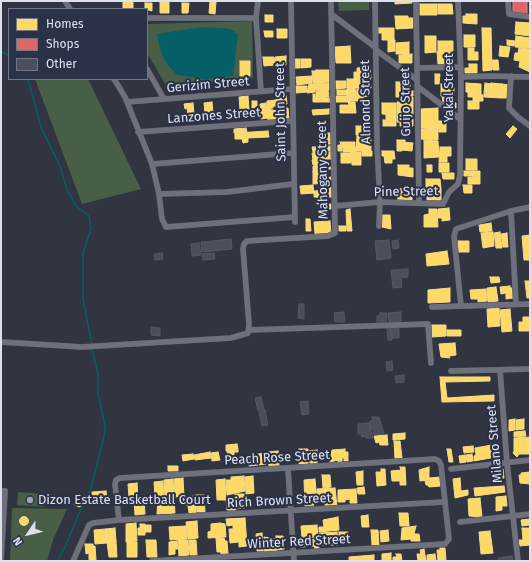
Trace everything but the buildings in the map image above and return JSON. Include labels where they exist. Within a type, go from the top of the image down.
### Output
[{"type":"street","points":[[258,1],[256,18],[261,91]]},
{"type":"street","name":"Saint John Street","points":[[159,194],[162,219],[166,227],[295,220],[292,152],[291,1]]},
{"type":"street","name":"Mahogany Street","points":[[249,330],[242,249],[244,244],[247,241],[332,235],[335,233],[331,1]]},
{"type":"street","name":"Almond Street","points":[[375,1],[380,202],[379,226]]},
{"type":"street","name":"Guijo Street","points":[[416,1],[419,203]]},
{"type":"street","name":"Yakal Street","points":[[458,1],[461,77],[460,175]]},
{"type":"street","points":[[508,1],[509,14],[530,17]]},
{"type":"street","points":[[331,14],[376,49],[460,119]]},
{"type":"street","points":[[148,18],[256,18]]},
{"type":"street","points":[[417,68],[460,67]]},
{"type":"street","points":[[148,71],[164,99]]},
{"type":"street","points":[[511,76],[509,108],[530,126]]},
{"type":"street","points":[[461,77],[511,76],[530,78]]},
{"type":"street","points":[[115,80],[127,102],[152,164],[159,194],[227,192],[293,184]]},
{"type":"street","name":"Gerizim Street","points":[[127,102],[291,89]]},
{"type":"street","name":"Lanzones Street","points":[[138,132],[292,121]]},
{"type":"street","points":[[152,164],[292,152]]},
{"type":"street","name":"Pine Street","points":[[335,206],[380,202],[443,204],[449,192],[458,184],[460,175]]},
{"type":"street","points":[[461,306],[454,236],[456,229],[511,211],[530,207]]},
{"type":"street","points":[[511,211],[516,304]]},
{"type":"street","points":[[432,307],[530,304]]},
{"type":"street","points":[[1,342],[82,347],[231,338],[246,334],[249,330],[428,324],[431,363]]},
{"type":"street","points":[[451,370],[530,369]]},
{"type":"street","name":"Milano Street","points":[[500,370],[507,463],[518,561]]},
{"type":"street","name":"Peach Rose Street","points":[[119,520],[116,480],[120,478],[435,459],[439,461],[444,502]]},
{"type":"street","points":[[451,469],[530,460]]},
{"type":"street","points":[[288,469],[294,561]]},
{"type":"street","points":[[1,561],[3,491]]},
{"type":"street","name":"Rich Brown Street","points":[[73,561],[90,523],[119,520],[291,512],[444,502]]},
{"type":"street","name":"Winter Red Street","points":[[152,561],[441,545],[446,543],[449,539],[444,502]]},
{"type":"street","points":[[460,522],[530,514]]},
{"type":"green space","points":[[338,1],[369,1],[369,10],[339,11]]},
{"type":"green space","points":[[252,21],[253,78],[167,87],[148,55],[148,24]]},
{"type":"green space","points":[[35,80],[88,80],[141,189],[82,204]]},
{"type":"green space","name":"Dizon Estate Basketball Court","points":[[18,492],[44,494],[43,507],[17,505]]},
{"type":"green space","points":[[12,508],[67,509],[53,540],[47,561],[10,561]]},
{"type":"water","points":[[202,27],[230,29],[238,34],[233,76],[204,79],[177,75],[165,61],[160,49],[157,34]]},
{"type":"waterway","points":[[1,51],[8,55]]},
{"type":"waterway","points":[[28,80],[41,127],[60,166],[67,190],[76,206],[89,216],[91,229],[83,253],[83,299],[92,345]]},
{"type":"waterway","points":[[59,561],[59,557],[66,545],[91,488],[104,437],[105,426],[98,393],[98,374],[92,349]]},
{"type":"place","name":"Dizon Estate Basketball Court","points":[[30,500]]}]
